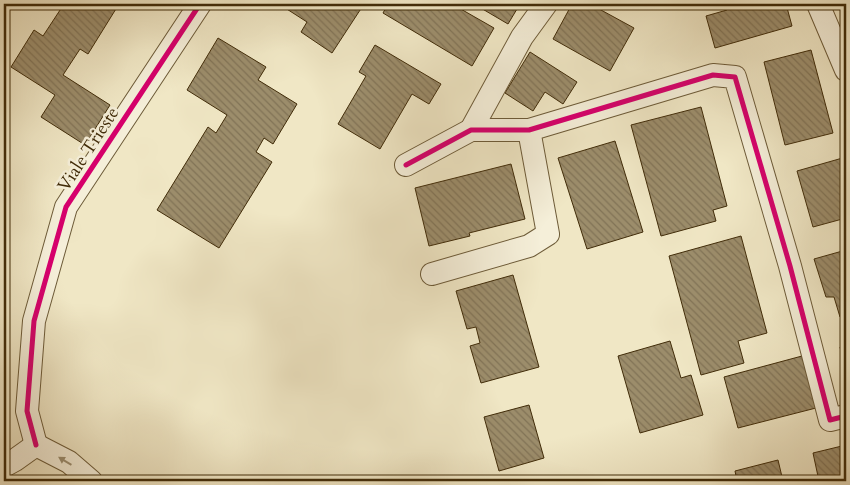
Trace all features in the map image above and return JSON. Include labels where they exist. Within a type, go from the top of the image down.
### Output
[{"type":"street","name":"Viale Trieste","points":[[36,445],[28,411],[34,321],[66,207],[200,4]]},
{"type":"street","points":[[471,130],[522,38],[546,4]]},
{"type":"street","points":[[818,4],[846,70]]},
{"type":"street","points":[[406,165],[471,130],[529,130],[713,75],[735,77],[790,266],[830,420],[846,416]]},
{"type":"street","points":[[432,274],[529,246],[548,234],[529,130]]},
{"type":"street","points":[[4,466],[36,445],[69,462],[91,481]]},
{"type":"building","points":[[64,4],[119,4],[88,54],[80,49],[63,75],[110,105],[85,145],[41,117],[55,95],[11,67],[34,30],[43,36]]},
{"type":"building","points":[[279,4],[336,4],[340,7],[342,4],[364,4],[332,53],[301,32],[307,22]]},
{"type":"building","points":[[388,4],[452,4],[494,28],[472,66],[383,13]]},
{"type":"building","points":[[474,4],[520,4],[508,24]]},
{"type":"building","points":[[572,4],[590,4],[634,28],[610,71],[553,39]]},
{"type":"building","points":[[725,4],[786,4],[792,26],[715,48],[706,16],[727,10]]},
{"type":"building","points":[[218,38],[266,67],[258,80],[297,104],[273,144],[264,138],[256,152],[272,162],[219,248],[157,210],[208,127],[216,133],[227,115],[187,90]]},
{"type":"building","points":[[375,45],[441,84],[429,104],[412,94],[380,149],[338,124],[366,76],[359,72]]},
{"type":"building","points":[[811,50],[833,133],[785,145],[764,62]]},
{"type":"building","points":[[530,52],[577,82],[563,104],[545,92],[533,111],[505,93]]},
{"type":"building","points":[[701,107],[727,206],[713,210],[716,221],[661,236],[631,125]]},
{"type":"building","points":[[615,141],[643,232],[587,249],[558,158]]},
{"type":"building","points":[[846,157],[846,218],[813,227],[797,171]]},
{"type":"building","points":[[511,164],[525,219],[469,233],[470,236],[429,246],[415,188]]},
{"type":"building","points":[[741,236],[767,333],[738,341],[744,363],[701,375],[669,256]]},
{"type":"building","points":[[846,250],[846,315],[840,317],[834,297],[826,297],[814,259]]},
{"type":"building","points":[[513,275],[539,367],[481,383],[470,346],[480,343],[476,327],[467,329],[456,291]]},
{"type":"building","points":[[670,341],[681,378],[691,375],[703,415],[640,433],[618,356]]},
{"type":"building","points":[[846,346],[846,372],[840,347]]},
{"type":"building","points":[[802,356],[816,408],[738,428],[724,377]]},
{"type":"building","points":[[529,405],[544,458],[499,471],[484,417]]},
{"type":"building","points":[[846,445],[846,481],[819,481],[813,453]]},
{"type":"building","points":[[778,460],[783,481],[737,481],[735,471]]},
{"type":"cycle path","points":[[36,445],[27,411],[34,321],[66,207],[200,4]]},
{"type":"cycle path","points":[[406,165],[471,130],[529,130],[713,75],[735,77],[790,266],[830,420],[846,416]]}]
